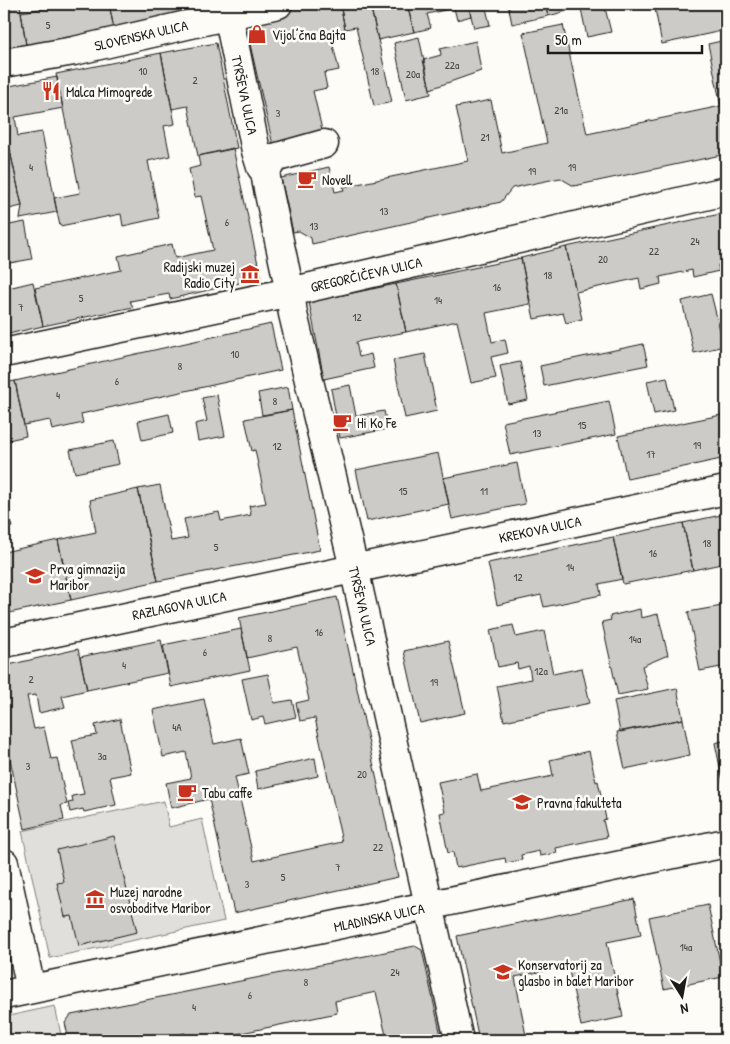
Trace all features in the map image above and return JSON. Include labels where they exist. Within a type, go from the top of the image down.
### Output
[{"type":"street","name":"SLOVENSKA ULICA","points":[[4,63],[74,51],[227,10],[278,4]]},
{"type":"street","name":"TYRŠEVA ULICA","points":[[227,10],[256,151],[261,167],[265,172],[293,314],[354,568],[459,1040]]},
{"type":"street","points":[[265,172],[274,158],[324,144]]},
{"type":"street","name":"GREGORČIČEVA ULICA","points":[[4,353],[290,292],[726,191]]},
{"type":"street","name":"KREKOVA ULICA","points":[[354,568],[726,490]]},
{"type":"street","name":"RAZLAGOVA ULICA","points":[[4,643],[354,568]]},
{"type":"street","name":"MLADINSKA ULICA","points":[[4,994],[726,843]]},
{"type":"street","points":[[4,863],[31,989]]},
{"type":"shaded area","points":[[164,801],[169,827],[202,819],[224,921],[50,958],[22,831]]},
{"type":"shaded area","points":[[55,1006],[62,1040],[4,1040],[4,1017]]},
{"type":"building","points":[[4,4],[20,4],[26,45],[4,48]]},
{"type":"building","points":[[58,4],[109,4],[114,29],[26,45],[21,12],[58,6]]},
{"type":"building","points":[[109,4],[214,4],[210,7],[114,29]]},
{"type":"building","points":[[308,4],[340,4],[345,29],[330,33],[339,70],[324,73],[327,88],[313,91],[323,134],[273,145],[244,18]]},
{"type":"building","points":[[340,4],[370,4],[392,102],[374,106],[356,27],[345,29]]},
{"type":"building","points":[[370,4],[407,4],[414,32],[378,40]]},
{"type":"building","points":[[407,4],[468,4],[471,16],[457,20],[454,8],[427,14],[431,28],[414,32]]},
{"type":"building","points":[[468,4],[504,4],[486,8],[490,25],[474,28]]},
{"type":"building","points":[[508,4],[545,4],[548,16],[512,24]]},
{"type":"building","points":[[545,4],[565,4],[567,11],[548,16]]},
{"type":"building","points":[[580,4],[604,4],[611,32],[587,37]]},
{"type":"building","points":[[654,4],[726,4],[726,30],[662,44]]},
{"type":"building","points":[[563,25],[587,134],[721,106],[708,44],[726,40],[726,154],[574,186],[560,178],[512,188],[501,202],[312,244],[311,238],[299,231],[293,232],[281,178],[329,167],[335,192],[344,190],[343,187],[468,161],[456,107],[491,100],[502,153],[547,143],[523,33]]},
{"type":"building","points":[[419,37],[431,94],[406,100],[394,43]]},
{"type":"building","points":[[476,41],[481,71],[430,89],[423,60],[441,55],[440,49]]},
{"type":"building","points":[[216,43],[237,148],[198,156],[188,106],[172,109],[161,53]]},
{"type":"building","points":[[161,53],[175,124],[164,126],[170,156],[148,161],[159,218],[123,226],[121,214],[60,226],[54,198],[80,193],[56,74]]},
{"type":"building","points":[[57,77],[63,108],[15,117],[18,136],[42,132],[57,212],[20,219],[22,206],[4,123],[4,87]]},
{"type":"building","points":[[4,123],[22,206],[4,210]]},
{"type":"building","points":[[233,148],[261,278],[170,299],[169,294],[130,301],[133,307],[43,326],[35,288],[121,270],[118,256],[172,244],[175,258],[213,250],[201,196],[195,197],[189,169],[200,166],[198,156]]},
{"type":"building","points":[[725,213],[726,263],[718,265],[719,271],[693,277],[692,270],[660,277],[661,284],[641,289],[639,278],[576,292],[566,247]]},
{"type":"building","points":[[25,222],[32,259],[4,264],[4,226]]},
{"type":"building","points":[[566,247],[582,319],[566,323],[563,313],[534,319],[521,258]]},
{"type":"building","points":[[521,258],[530,304],[486,313],[492,342],[505,339],[508,353],[491,357],[496,378],[471,383],[457,321],[406,332],[396,284]]},
{"type":"building","points":[[33,282],[43,326],[4,335],[4,289]]},
{"type":"building","points":[[396,284],[406,332],[356,342],[359,357],[371,354],[374,368],[324,379],[309,302]]},
{"type":"building","points":[[711,294],[724,346],[694,353],[682,301]]},
{"type":"building","points":[[271,324],[281,370],[81,414],[83,423],[52,430],[50,420],[24,425],[15,381]]},
{"type":"building","points":[[643,344],[648,365],[544,386],[540,366]]},
{"type":"building","points":[[425,354],[437,411],[405,418],[393,360]]},
{"type":"building","points":[[520,362],[528,400],[508,404],[500,366]]},
{"type":"building","points":[[667,377],[674,410],[654,414],[647,381]]},
{"type":"building","points":[[15,381],[26,436],[4,441],[4,383]]},
{"type":"building","points":[[350,385],[356,416],[384,411],[388,429],[340,438],[331,389]]},
{"type":"building","points":[[288,387],[292,410],[262,415],[258,393]]},
{"type":"building","points":[[217,395],[225,436],[198,441],[195,424],[207,421],[202,398]]},
{"type":"building","points":[[609,401],[616,434],[510,455],[503,422]]},
{"type":"building","points":[[292,410],[320,550],[158,581],[138,489],[160,485],[171,541],[188,538],[184,519],[219,512],[221,521],[251,515],[249,506],[266,503],[255,450],[252,451],[245,419]]},
{"type":"building","points":[[169,414],[173,433],[142,440],[138,421]]},
{"type":"building","points":[[726,414],[726,458],[627,479],[618,436]]},
{"type":"building","points":[[114,441],[119,464],[75,473],[70,450]]},
{"type":"building","points":[[438,453],[449,504],[367,521],[356,470]]},
{"type":"building","points":[[517,463],[525,504],[452,519],[443,478]]},
{"type":"building","points":[[4,487],[12,527],[4,529]]},
{"type":"building","points":[[138,489],[158,581],[71,600],[58,540],[96,532],[90,500]]},
{"type":"building","points":[[726,514],[726,563],[693,570],[683,523]]},
{"type":"building","points":[[683,523],[693,570],[623,584],[613,537]]},
{"type":"building","points":[[613,537],[622,579],[599,584],[601,595],[544,607],[541,595],[497,605],[488,563]]},
{"type":"building","name":"Prva gimnazija Maribor","points":[[58,540],[71,600],[4,614],[4,552]]},
{"type":"building","points":[[337,597],[398,877],[234,913],[209,799],[171,808],[166,783],[191,778],[186,752],[163,757],[153,710],[204,699],[214,744],[241,738],[249,774],[235,777],[254,861],[342,842],[315,718],[300,721],[296,703],[309,700],[297,647],[247,658],[239,618]]},
{"type":"building","points":[[722,606],[726,629],[726,666],[700,671],[688,612]]},
{"type":"building","points":[[640,609],[641,618],[658,614],[668,655],[642,666],[648,689],[618,695],[602,622],[611,620],[610,616]]},
{"type":"building","points":[[513,625],[516,637],[544,631],[553,674],[582,668],[590,703],[504,721],[497,686],[531,679],[529,666],[518,669],[517,663],[498,667],[490,630]]},
{"type":"building","points":[[241,629],[250,670],[171,687],[163,645]]},
{"type":"building","points":[[161,640],[168,673],[87,690],[80,657]]},
{"type":"building","points":[[448,641],[465,713],[420,723],[404,651]]},
{"type":"building","points":[[78,649],[87,690],[62,696],[65,707],[39,713],[36,695],[27,696],[34,729],[44,727],[51,759],[57,758],[67,804],[61,805],[64,820],[25,829],[4,731],[4,666]]},
{"type":"building","points":[[268,674],[274,703],[292,700],[296,717],[265,724],[263,717],[251,720],[242,679]]},
{"type":"building","points":[[677,688],[683,719],[620,732],[614,701]]},
{"type":"building","points":[[120,719],[131,773],[110,777],[116,805],[84,812],[83,809],[70,812],[68,803],[73,802],[72,796],[84,794],[72,740],[97,735],[95,725]]},
{"type":"building","points":[[683,719],[690,755],[625,769],[617,732]]},
{"type":"building","points":[[726,740],[726,796],[715,743]]},
{"type":"building","name":"Pravna fakulteta","points":[[589,751],[606,819],[603,820],[607,837],[556,848],[557,853],[540,856],[539,851],[521,855],[522,860],[506,863],[505,858],[456,868],[453,852],[448,853],[440,813],[445,812],[438,782],[477,774],[481,791],[553,776],[550,760]]},
{"type":"building","points":[[315,758],[318,776],[258,789],[255,771]]},
{"type":"building","name":"Muzej narodne osvoboditve Maribor","points":[[114,836],[137,932],[79,946],[72,916],[65,917],[57,883],[64,882],[57,850]]},
{"type":"building","name":"Konservatorij za glasbo in balet Maribor","points":[[634,899],[641,935],[607,942],[623,1017],[581,1026],[568,966],[515,977],[526,1036],[503,1040],[479,1040],[457,936]]},
{"type":"building","points":[[708,905],[723,977],[664,989],[649,917]]},
{"type":"building","points":[[415,946],[422,950],[442,1040],[387,1040],[376,992],[335,1001],[337,1013],[208,1040],[186,1040],[185,1033],[152,1040],[69,1040],[65,1023],[71,1015]]},
{"type":"place","name":"Vijol’čna Bajta","points":[[257,34]]},
{"type":"place","name":"Malca Mimogrede","points":[[51,91]]},
{"type":"place","name":"Novell","points":[[307,179]]},
{"type":"place","name":"Radijski muzej Radio City","points":[[250,274]]},
{"type":"place","name":"Hi Ko Fe","points":[[342,422]]},
{"type":"place","name":"Prva gimnazija Maribor","points":[[35,576]]},
{"type":"place","name":"Tabu caffe","points":[[187,792]]},
{"type":"place","name":"Pravna fakulteta","points":[[522,802]]},
{"type":"place","name":"Muzej narodne osvoboditve Maribor","points":[[95,899]]},
{"type":"place","name":"Konservatorij za glasbo in balet Maribor","points":[[503,972]]}]
